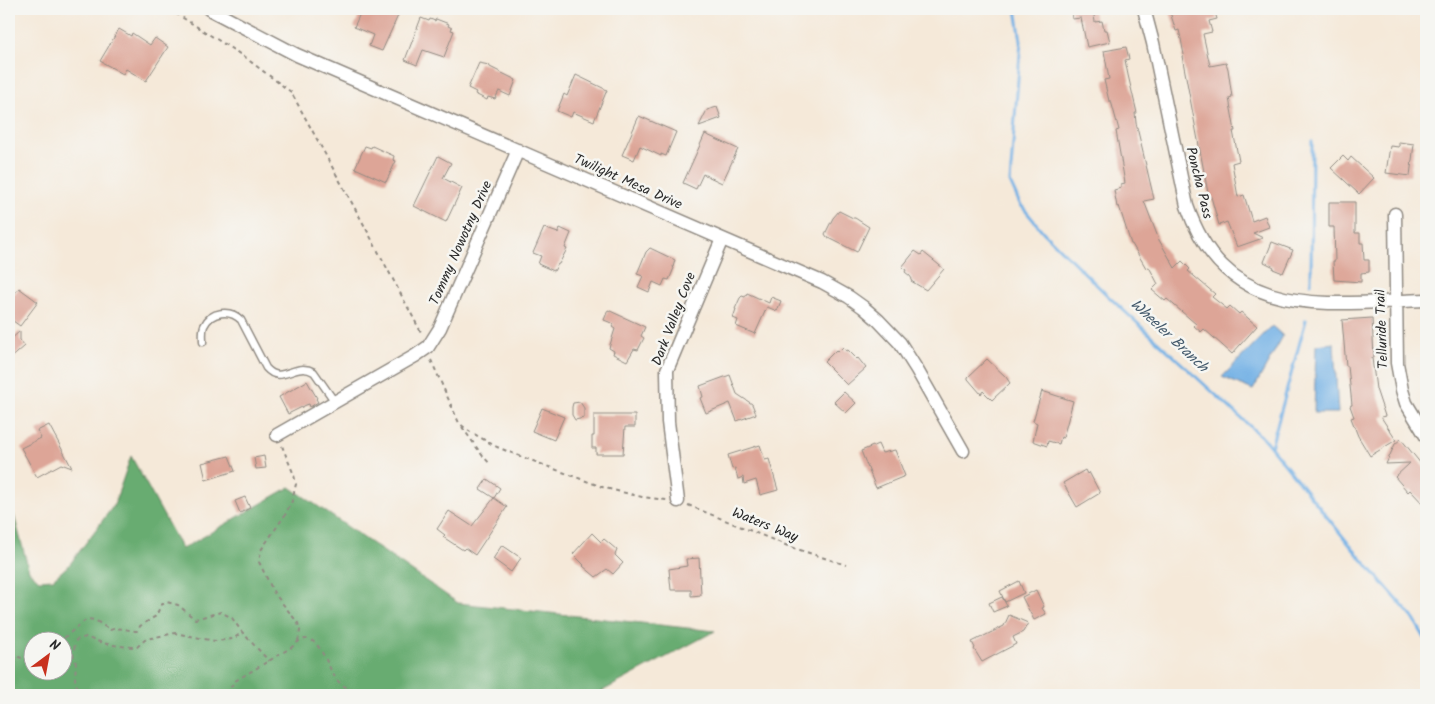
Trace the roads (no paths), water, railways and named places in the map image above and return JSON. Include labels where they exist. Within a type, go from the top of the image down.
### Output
[{"type":"street","name":"Poncha Pass","points":[[1144,9],[1153,43],[1187,206],[1194,226],[1214,257],[1231,273],[1248,284],[1282,298],[1307,302],[1426,300]]},
{"type":"street","name":"Twilight Mesa Drive","points":[[214,10],[297,54],[828,285],[849,297],[878,320],[908,354],[963,452]]},
{"type":"street","name":"Tommy Nowotny Drive","points":[[335,402],[428,347],[440,328],[518,150]]},
{"type":"street","name":"Telluride Trail","points":[[1394,214],[1397,363],[1402,390],[1412,414],[1426,436]]},
{"type":"street","name":"Dark Valley Cove","points":[[678,501],[668,422],[667,370],[722,239]]},
{"type":"street","points":[[277,435],[335,402]]},
{"type":"lane","points":[[203,342],[203,328],[214,316],[221,313],[236,316],[241,320],[270,373],[280,376],[297,369],[304,368],[310,370],[314,372],[335,402]]},
{"type":"water","points":[[1272,326],[1283,336],[1253,390],[1222,377]]},
{"type":"water","points":[[1334,343],[1338,413],[1314,413],[1316,345]]},
{"type":"waterway","name":"Wheeler Branch","points":[[1016,9],[1021,41],[1010,182],[1020,204],[1044,233],[1109,297],[1265,440],[1353,549],[1413,618],[1426,640]]},
{"type":"waterway","points":[[1311,283],[1312,141]]},
{"type":"waterway","points":[[1271,447],[1306,320]]}]
